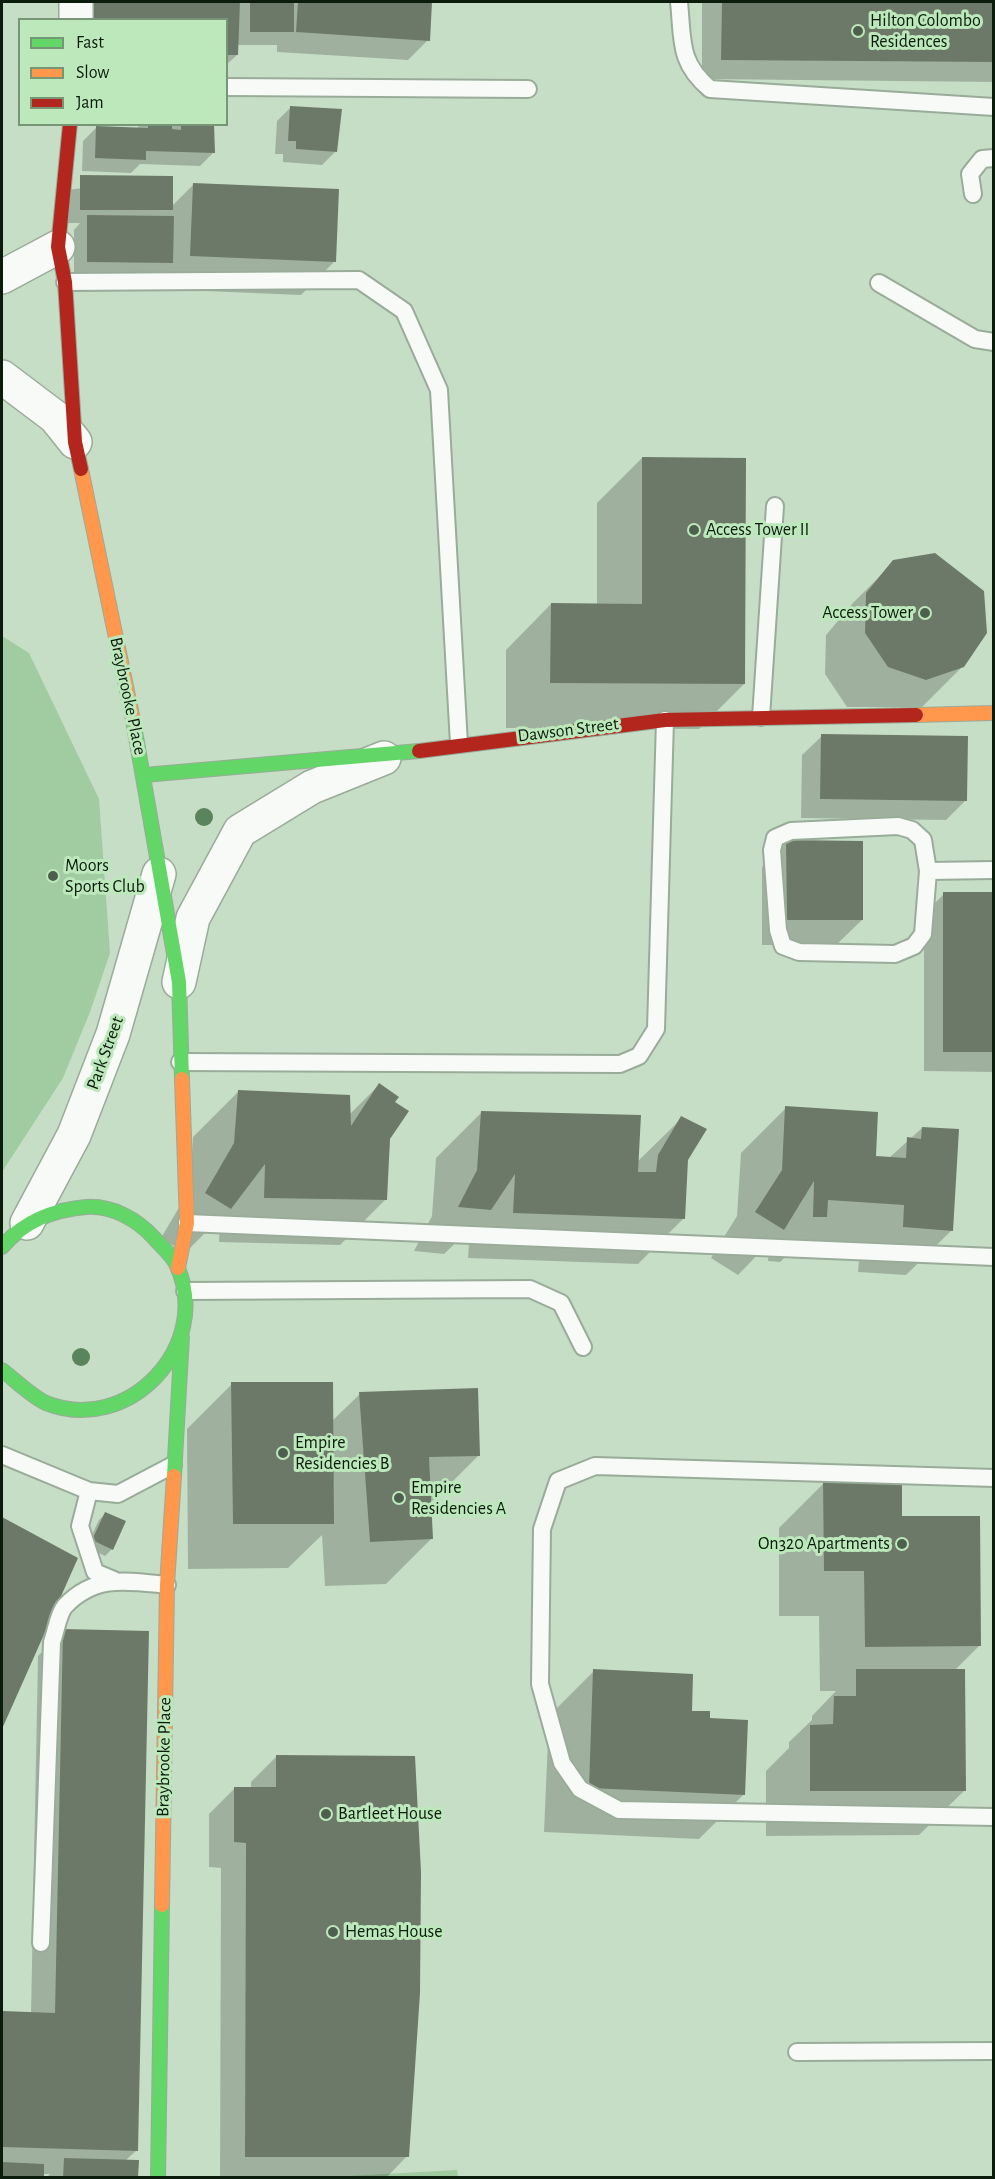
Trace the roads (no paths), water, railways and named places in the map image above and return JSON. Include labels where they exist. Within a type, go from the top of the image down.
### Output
[{"type":"street","points":[[76,2],[76,18]]},
{"type":"street","name":"Braybrooke Place","points":[[70,126],[58,247],[65,282],[75,442],[144,774],[159,874],[179,982],[187,1223],[178,1268],[184,1291],[186,1314],[182,1336],[167,1585],[158,2178]]},
{"type":"street","points":[[2,277],[58,247]]},
{"type":"street","points":[[2,377],[55,417],[75,442]]},
{"type":"street","name":"Dawson Street","points":[[144,774],[394,754],[459,744],[665,720],[993,713]]},
{"type":"street","points":[[179,982],[193,918],[240,831],[312,787],[394,754]]},
{"type":"street","name":"Park Street","points":[[27,1222],[74,1136],[113,1034],[159,874]]},
{"type":"street","points":[[2,1247],[27,1222],[60,1209],[95,1207],[130,1217],[158,1239],[178,1268]]},
{"type":"street","points":[[23,1405],[44,1404],[78,1412],[112,1408],[143,1393],[167,1368],[182,1336]]},
{"type":"street","points":[[2,1370],[19,1388],[44,1404]]},
{"type":"lane","points":[[680,2],[684,55],[693,76],[710,89],[993,107]]},
{"type":"lane","points":[[228,87],[528,89]]},
{"type":"lane","points":[[973,194],[970,174],[982,159],[993,158]]},
{"type":"lane","points":[[65,282],[359,280],[404,311],[439,390],[459,744]]},
{"type":"lane","points":[[879,283],[975,339],[993,342]]},
{"type":"lane","points":[[761,717],[775,506]]},
{"type":"lane","points":[[180,1062],[620,1064],[639,1056],[656,1029],[665,720]]},
{"type":"lane","points":[[898,826],[912,830],[923,840],[928,871],[923,934],[914,946],[895,954],[799,952],[783,946],[778,930],[772,850],[775,838],[791,831],[898,826]]},
{"type":"lane","points":[[928,871],[993,870]]},
{"type":"lane","points":[[187,1223],[993,1257]]},
{"type":"lane","points":[[184,1291],[530,1289],[561,1304],[583,1347]]},
{"type":"lane","points":[[2,1455],[89,1491],[118,1494],[173,1465]]},
{"type":"lane","points":[[993,1478],[594,1466],[558,1481],[543,1529],[540,1684],[562,1763],[580,1789],[619,1810],[993,1817]]},
{"type":"lane","points":[[89,1491],[80,1526],[95,1572],[114,1580],[167,1585]]},
{"type":"lane","points":[[41,1943],[52,1642],[64,1607],[92,1586],[114,1580]]},
{"type":"lane","points":[[796,2052],[993,2051]]},
{"type":"place","name":"Hilton Colombo Residences","points":[[858,31]]},
{"type":"place","name":"Access Tower II","points":[[694,530]]},
{"type":"place","name":"Access Tower","points":[[925,613]]},
{"type":"place","name":"Moors Sports Club","points":[[53,876]]},
{"type":"place","name":"Empire Residencies B","points":[[283,1453]]},
{"type":"place","name":"Empire Residencies A","points":[[399,1498]]},
{"type":"place","name":"On320 Apartments","points":[[902,1544]]},
{"type":"place","name":"Bartleet House","points":[[326,1814]]},
{"type":"place","name":"Hemas House","points":[[333,1932]]}]
